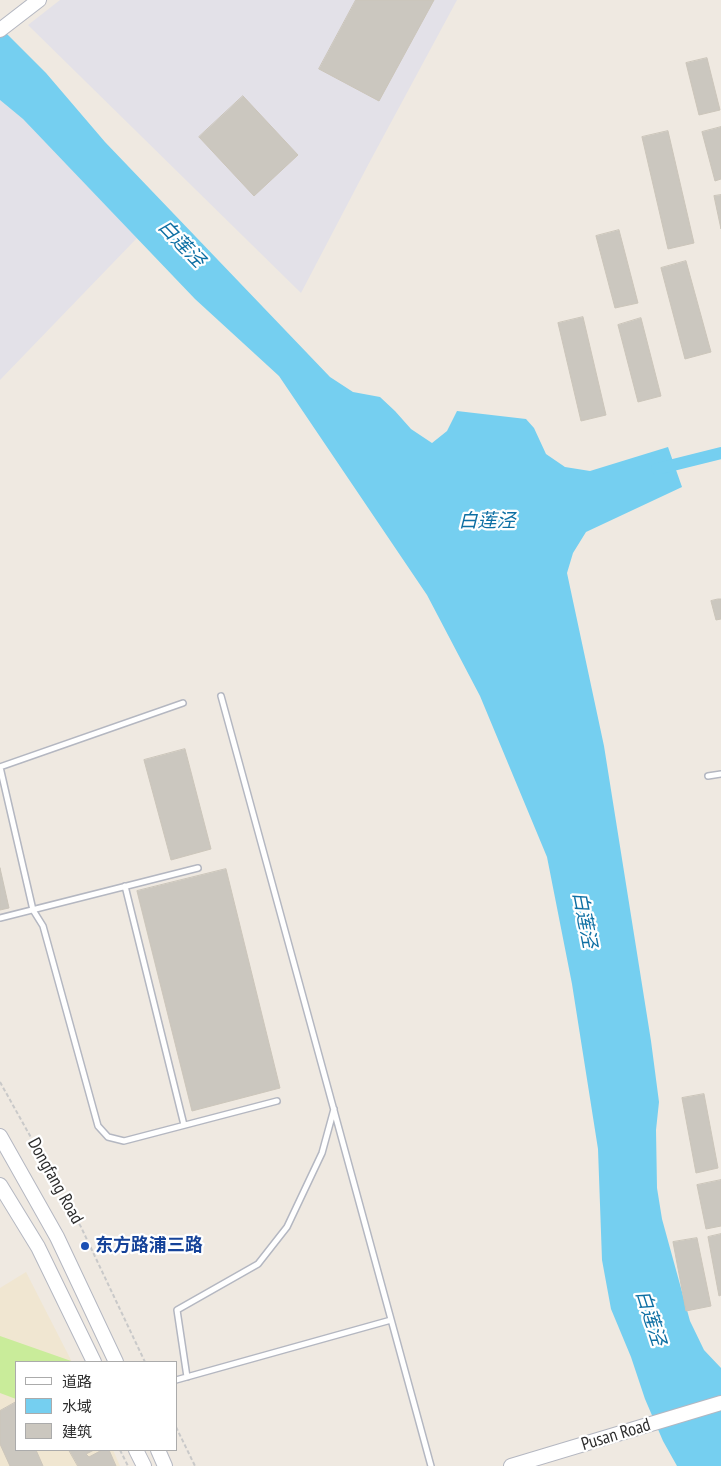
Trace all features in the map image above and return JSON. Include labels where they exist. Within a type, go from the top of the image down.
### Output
[{"type":"main road","points":[[0,30],[39,0]]},
{"type":"main road","name":"Dongfang Road","points":[[0,1136],[57,1237],[116,1361]]},
{"type":"main road","points":[[0,1185],[38,1247],[94,1361]]},
{"type":"main road","name":"Pusan Road","points":[[511,1466],[721,1403]]},
{"type":"main road","points":[[136,1451],[144,1466]]},
{"type":"main road","points":[[158,1451],[165,1466]]},
{"type":"lane","points":[[221,696],[431,1466]]},
{"type":"lane","points":[[184,703],[0,767],[33,910],[43,926],[98,1126],[108,1137],[124,1141],[277,1101]]},
{"type":"lane","points":[[708,776],[721,774]]},
{"type":"lane","points":[[0,918],[198,868]]},
{"type":"lane","points":[[125,886],[184,1125]]},
{"type":"lane","points":[[187,1377],[177,1310],[258,1264],[287,1227],[322,1153],[334,1109]]},
{"type":"lane","points":[[178,1379],[392,1320]]},
{"type":"path","name":"Dongfang Road","points":[[0,1082],[81,1227],[146,1361]]},
{"type":"path","points":[[178,1431],[195,1466]]},
{"type":"path","points":[[120,1451],[128,1466]]},
{"type":"shaded area","points":[[60,0],[457,0],[301,293],[28,25]]},
{"type":"shaded area","points":[[0,100],[23,119],[137,238],[0,380]]},
{"type":"shaded area","points":[[26,1272],[71,1361],[15,1361],[15,1451],[113,1451],[120,1466],[0,1466],[0,1288]]},
{"type":"green space","points":[[0,1336],[71,1361],[15,1361],[15,1399],[0,1393]]},
{"type":"water","name":"白莲泾","points":[[0,27],[46,73],[105,142],[330,377],[353,392],[380,397],[411,429],[432,443],[447,431],[457,411],[526,419],[534,428],[546,454],[565,467],[590,471],[668,447],[682,487],[586,532],[573,553],[567,573],[604,746],[651,1041],[659,1102],[656,1130],[657,1188],[662,1219],[690,1321],[704,1350],[721,1368],[721,1466],[677,1466],[663,1441],[645,1399],[631,1357],[611,1309],[602,1260],[598,1149],[572,984],[547,857],[480,696],[427,595],[279,376],[195,299],[23,119],[0,100]]},
{"type":"building","points":[[356,0],[434,0],[379,101],[319,69]]},
{"type":"building","points":[[707,58],[720,110],[699,115],[686,63]]},
{"type":"building","points":[[243,96],[298,155],[254,196],[199,137]]},
{"type":"building","points":[[721,127],[721,179],[715,181],[702,132]]},
{"type":"building","points":[[668,131],[694,243],[668,249],[642,137]]},
{"type":"building","points":[[721,195],[721,229],[714,196]]},
{"type":"building","points":[[619,230],[638,303],[615,308],[596,236]]},
{"type":"building","points":[[686,261],[711,352],[685,359],[661,268]]},
{"type":"building","points":[[583,317],[606,415],[581,421],[558,323]]},
{"type":"building","points":[[641,318],[661,396],[638,402],[618,325]]},
{"type":"building","points":[[721,599],[721,619],[716,620],[711,601]]},
{"type":"building","points":[[185,749],[211,849],[171,860],[144,760]]},
{"type":"building","points":[[0,868],[9,908],[0,910]]},
{"type":"building","points":[[226,869],[280,1088],[192,1111],[137,891]]},
{"type":"building","points":[[704,1094],[718,1168],[696,1173],[682,1098]]},
{"type":"building","points":[[721,1180],[721,1226],[706,1229],[697,1185]]},
{"type":"building","points":[[721,1234],[721,1295],[719,1296],[708,1237]]},
{"type":"building","points":[[697,1238],[711,1306],[686,1311],[673,1242]]},
{"type":"building","points":[[15,1403],[15,1451],[36,1451],[43,1466],[10,1466],[0,1444],[0,1411]]},
{"type":"building","points":[[70,1451],[92,1451],[86,1454],[89,1457],[100,1451],[109,1451],[116,1466],[78,1466]]},
{"type":"waterway","points":[[657,469],[721,453]]},
{"type":"place","name":"东方路浦三路","points":[[85,1246]]}]
